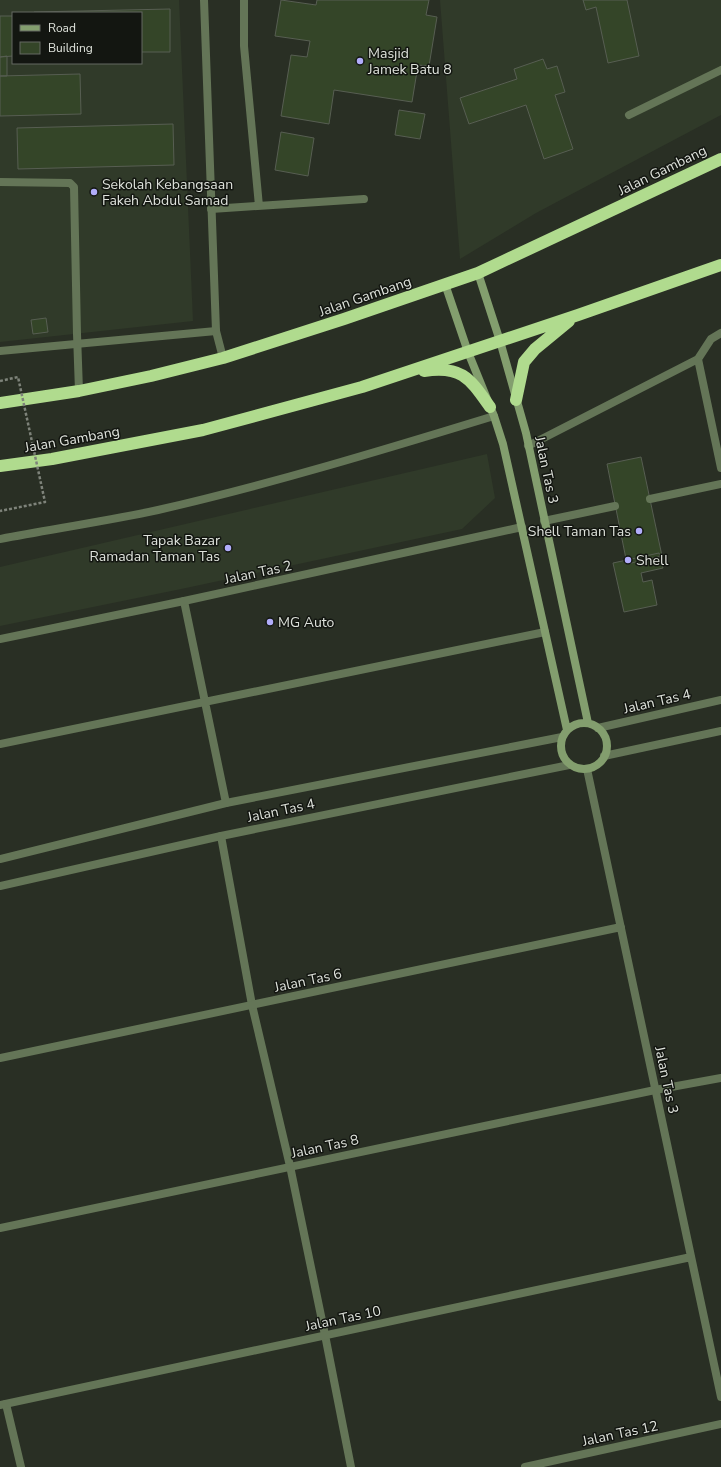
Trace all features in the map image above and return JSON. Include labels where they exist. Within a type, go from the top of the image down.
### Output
[{"type":"highway","name":"Jalan Gambang","points":[[0,403],[79,391],[151,376],[223,358],[344,319],[478,273],[721,159]]},
{"type":"highway","name":"Jalan Gambang","points":[[0,466],[52,459],[202,430],[362,387],[721,265]]},
{"type":"highway","points":[[516,400],[524,362],[535,348],[578,314]]},
{"type":"highway","points":[[402,374],[433,370],[456,372],[472,382],[492,412]]},
{"type":"street","points":[[204,0],[216,331],[223,358]]},
{"type":"street","points":[[244,0],[244,46],[259,206]]},
{"type":"street","points":[[629,115],[721,70]]},
{"type":"street","points":[[0,182],[70,183],[74,187],[79,391]]},
{"type":"street","points":[[211,209],[364,199]]},
{"type":"street","name":"Jalan Tas 3","points":[[478,273],[500,341],[528,446],[588,723]]},
{"type":"street","points":[[445,284],[468,352],[503,444],[545,632],[564,734]]},
{"type":"street","points":[[0,351],[216,331]]},
{"type":"street","points":[[528,446],[698,360],[711,338],[721,332]]},
{"type":"street","points":[[698,360],[721,468]]},
{"type":"street","points":[[0,539],[156,510],[231,492],[380,451],[492,412]]},
{"type":"street","points":[[650,499],[721,484]]},
{"type":"street","points":[[544,521],[615,506]]},
{"type":"street","name":"Jalan Tas 2","points":[[0,639],[184,601],[522,527]]},
{"type":"street","points":[[184,601],[226,803]]},
{"type":"street","points":[[0,744],[545,632]]},
{"type":"street","name":"Jalan Tas 4","points":[[598,728],[721,700]]},
{"type":"street","points":[[580,723],[588,723],[598,728],[605,737],[607,745],[604,756],[598,765],[587,769],[575,768],[569,765],[564,759],[560,744],[564,734],[572,726],[580,723]]},
{"type":"street","points":[[604,756],[721,731]]},
{"type":"street","name":"Jalan Tas 4","points":[[0,859],[226,803],[564,734]]},
{"type":"street","name":"Jalan Tas 4","points":[[0,886],[221,836],[569,765]]},
{"type":"street","name":"Jalan Tas 3","points":[[587,769],[721,1393]]},
{"type":"street","points":[[221,836],[252,1005],[290,1166],[326,1336],[351,1467]]},
{"type":"street","name":"Jalan Tas 6","points":[[0,1058],[621,927]]},
{"type":"street","name":"Jalan Tas 8","points":[[0,1228],[655,1090],[721,1078]]},
{"type":"street","name":"Jalan Tas 10","points":[[3,1404],[691,1257]]},
{"type":"street","points":[[3,1404],[21,1467]]},
{"type":"street","name":"Jalan Tas 12","points":[[525,1467],[721,1424]]},
{"type":"path","points":[[0,381],[18,377],[45,502],[0,511]]},
{"type":"shaded area","name":"Sekolah Kebangsaan Fakeh Abdul Samad","points":[[0,0],[179,0],[193,321],[0,342]]},
{"type":"shaded area","points":[[440,0],[721,0],[721,115],[536,213],[460,259]]},
{"type":"shaded area","name":"Tapak Bazar Ramadan Taman Tas","points":[[487,454],[495,498],[462,529],[0,626],[0,567]]},
{"type":"building","name":"Masjid Jamek Batu 8","points":[[281,0],[316,5],[317,0],[429,0],[426,15],[437,17],[429,66],[418,65],[412,102],[334,90],[329,124],[281,116],[291,55],[307,57],[310,41],[275,36]]},
{"type":"building","points":[[583,0],[627,0],[639,56],[608,63],[596,7],[586,10]]},
{"type":"building","points":[[170,9],[170,52],[142,52],[142,12],[34,12]]},
{"type":"building","points":[[0,16],[12,16],[12,56],[0,57]]},
{"type":"building","points":[[7,56],[7,76],[0,76],[0,57]]},
{"type":"building","points":[[543,59],[547,69],[557,66],[565,92],[555,95],[573,149],[544,159],[526,105],[469,124],[460,98],[517,79],[514,69]]},
{"type":"building","points":[[80,74],[81,114],[0,116],[0,76]]},
{"type":"building","points":[[399,110],[425,114],[420,139],[395,135]]},
{"type":"building","points":[[173,124],[174,165],[18,169],[17,128]]},
{"type":"building","points":[[281,132],[314,138],[308,176],[275,170]]},
{"type":"building","points":[[46,318],[48,332],[33,334],[31,320]]},
{"type":"building","name":"Shell Taman Tas","points":[[641,457],[662,556],[627,564],[607,464]]},
{"type":"building","points":[[659,553],[663,568],[641,573],[643,582],[652,580],[657,605],[624,612],[613,563]]},
{"type":"place","name":"Masjid Jamek Batu 8","points":[[360,61]]},
{"type":"place","name":"Sekolah Kebangsaan Fakeh Abdul Samad","points":[[94,192]]},
{"type":"place","name":"Shell Taman Tas","points":[[639,531]]},
{"type":"place","name":"Tapak Bazar Ramadan Taman Tas","points":[[228,548]]},
{"type":"place","name":"Shell","points":[[628,560]]},
{"type":"place","name":"MG Auto","points":[[270,622]]}]
